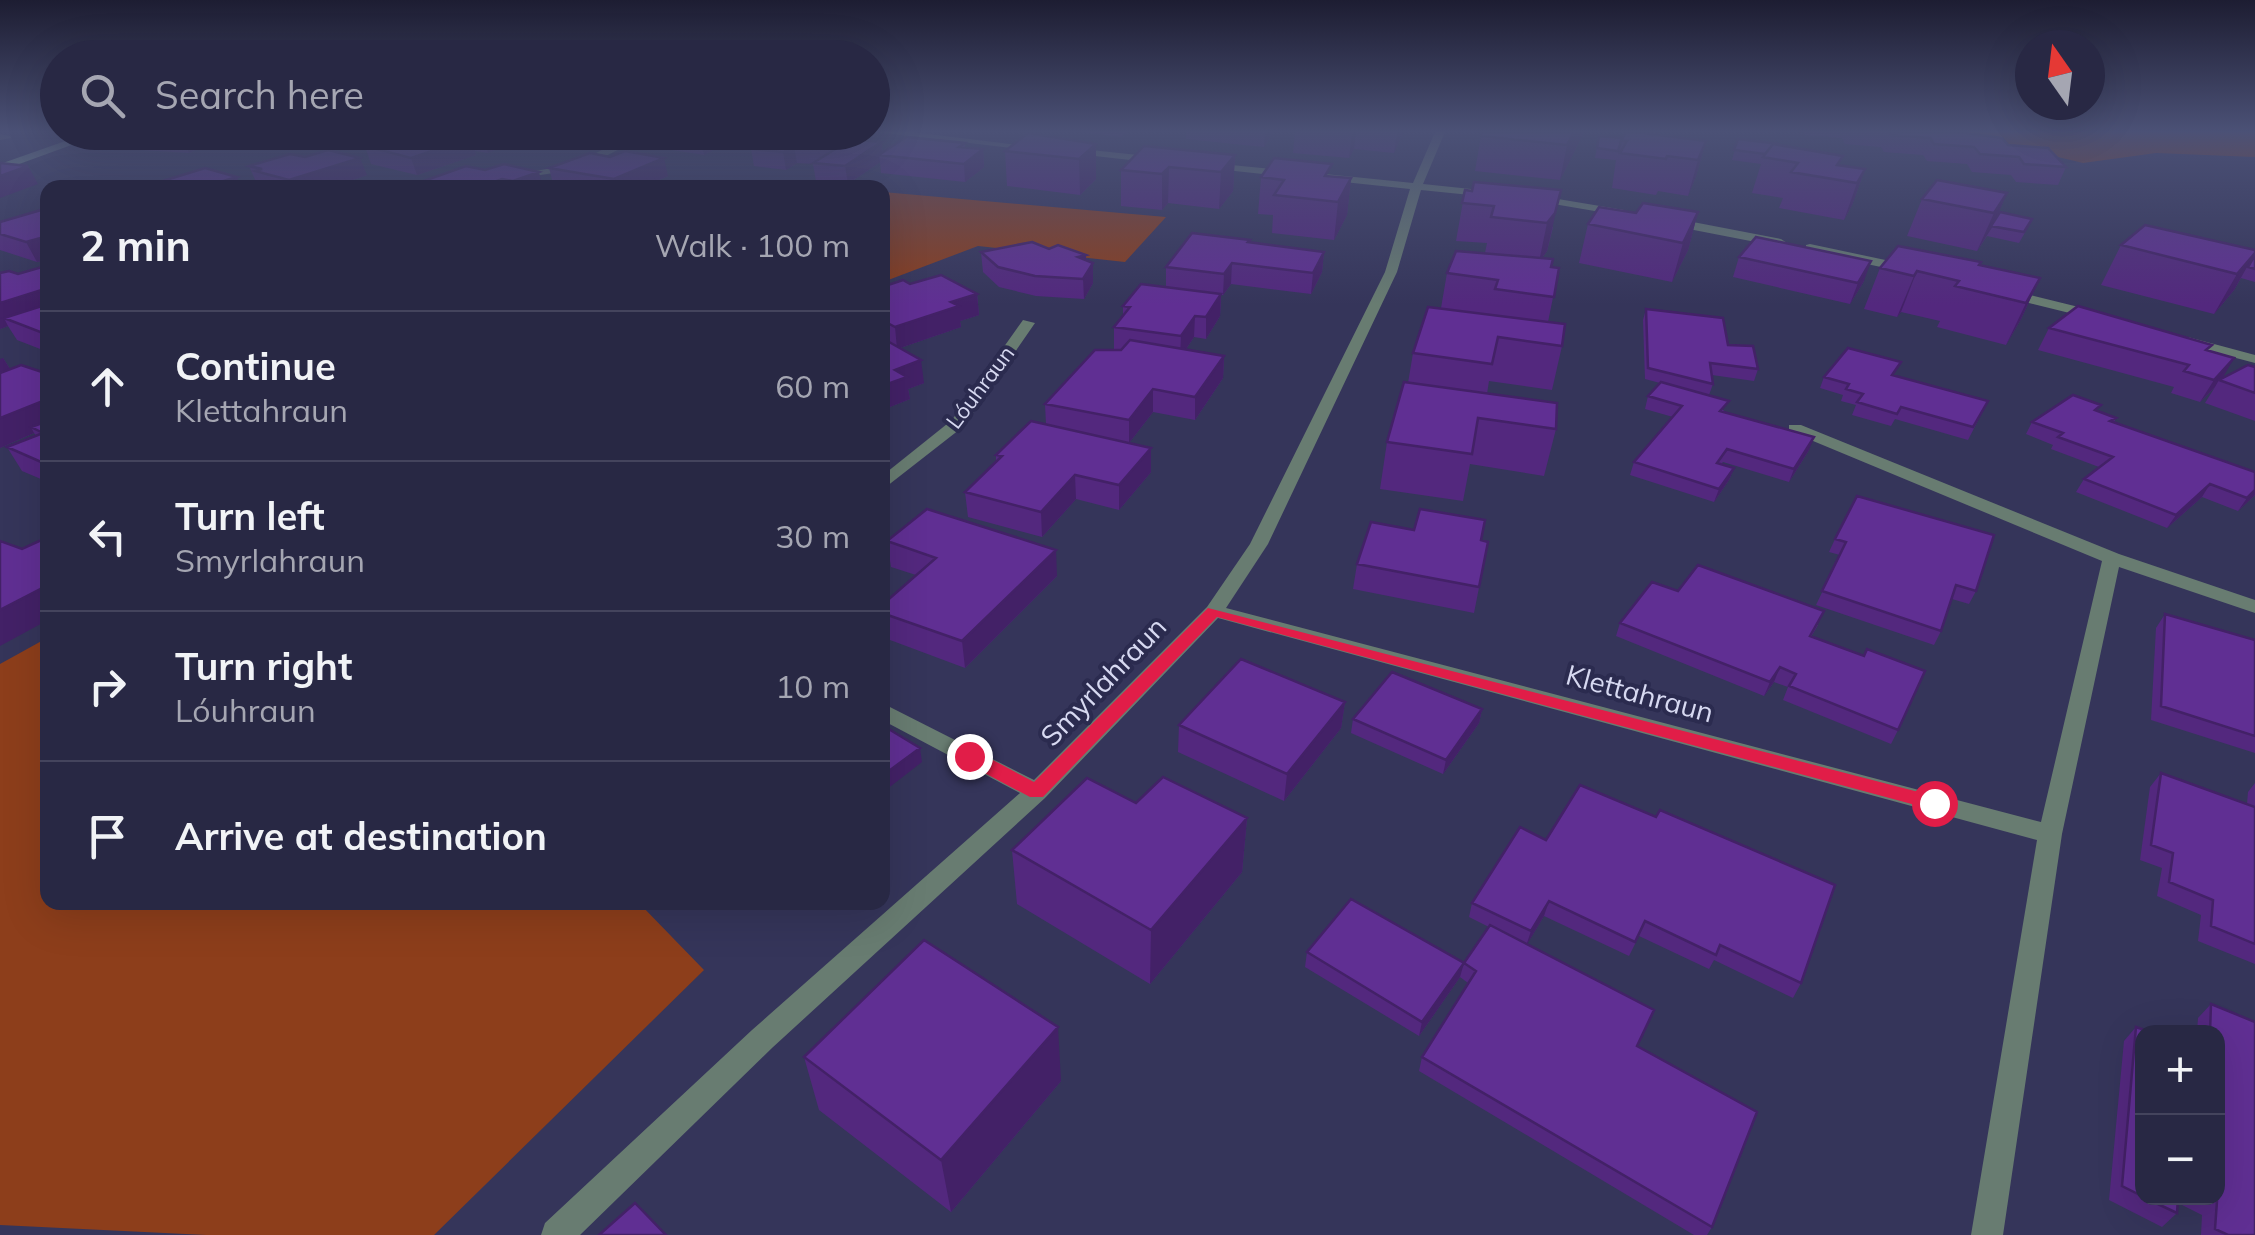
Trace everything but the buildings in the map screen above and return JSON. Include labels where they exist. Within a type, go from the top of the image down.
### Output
[{"type":"street","name":"Smyrlahraun","points":[[557,1235],[762,1040],[1036,792],[1214,611],[1259,544],[1391,272],[1416,190]]},
{"type":"street","points":[[1452,190],[1503,195]]},
{"type":"street","points":[[1520,196],[1631,215]]},
{"type":"street","points":[[1650,218],[1932,274]]},
{"type":"street","points":[[1984,288],[2111,320]]},
{"type":"street","name":"Lóuhraun","points":[[890,478],[958,423],[1028,324]]},
{"type":"street","points":[[2166,334],[2255,359]]},
{"type":"street","points":[[1795,428],[2112,558],[2255,607]]},
{"type":"street","points":[[1988,1235],[2050,834],[2112,558]]},
{"type":"street","name":"Klettahraun","points":[[1214,611],[2050,834]]},
{"type":"street","points":[[890,714],[1036,792]]},
{"type":"shaded area","points":[[890,193],[1166,217],[1125,262],[978,246],[890,279]]},
{"type":"shaded area","points":[[40,642],[40,910],[646,910],[704,970],[434,1235],[206,1235],[0,1225],[0,664]]},
{"type":"route","points":[[969,756],[1036,792],[1214,611],[1934,803]]}]
